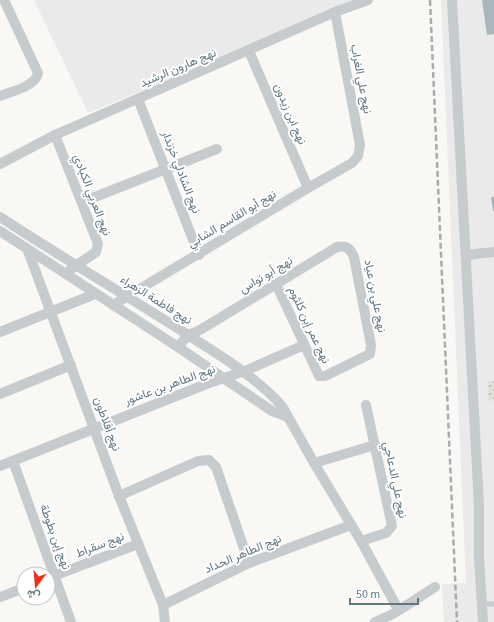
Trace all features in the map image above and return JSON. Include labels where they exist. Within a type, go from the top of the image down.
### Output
[{"type":"street","points":[[0,96],[32,83],[37,78],[38,73],[4,0]]},
{"type":"street","name":"نهج هارون الرشيد","points":[[0,164],[55,135],[334,12],[368,0]]},
{"type":"street","points":[[452,0],[479,506],[483,622]]},
{"type":"street","name":"نهج علي الغراب","points":[[334,12],[360,151]]},
{"type":"street","name":"نهج ابن زيدون","points":[[248,51],[308,188]]},
{"type":"street","name":"نهج الشادلي خزندار","points":[[138,99],[199,255]]},
{"type":"street","name":"نهج العربي الكبادي","points":[[55,135],[98,244],[96,252],[64,273]]},
{"type":"street","points":[[82,202],[166,171],[217,149]]},
{"type":"street","name":"نهج أبو القاسم الشابي","points":[[113,305],[352,163],[360,151]]},
{"type":"street","name":"نهج فاطمة الزهراء","points":[[0,217],[75,266],[128,296],[245,371],[277,400],[282,406],[361,541],[398,609]]},
{"type":"street","points":[[0,231],[94,294],[226,378],[272,411],[288,417]]},
{"type":"street","name":"نهج أبو نواس","points":[[188,335],[200,330],[337,247],[343,246],[348,248]]},
{"type":"street","name":"نهج علي بن عياد","points":[[320,376],[325,376],[367,357],[371,352],[371,345],[354,257],[348,248]]},
{"type":"street","name":"نهج أفلاطون","points":[[28,251],[119,496],[164,605]]},
{"type":"street","points":[[466,255],[494,252]]},
{"type":"street","name":"نهج عمر إبن كلثوم","points":[[276,284],[320,376]]},
{"type":"street","points":[[0,331],[94,294]]},
{"type":"street","points":[[190,355],[199,342],[200,330]]},
{"type":"street","points":[[178,347],[188,335]]},
{"type":"street","name":"نهج الطاهر بن عاشور","points":[[0,466],[209,383],[245,371],[304,345]]},
{"type":"street","points":[[0,394],[71,365]]},
{"type":"street","name":"نهج علي الدعاجي","points":[[361,541],[386,533],[392,526],[366,405]]},
{"type":"street","points":[[314,463],[375,445]]},
{"type":"street","points":[[119,496],[198,461],[209,460],[216,467],[249,563]]},
{"type":"street","name":"نهج إبن بطوطة","points":[[13,461],[47,566]]},
{"type":"street","name":"نهج الطاهر الحداد","points":[[164,605],[249,563],[351,525]]},
{"type":"street","name":"نهج سقراط","points":[[56,575],[138,544]]},
{"type":"street","points":[[375,622],[393,614],[398,609],[435,587]]},
{"type":"street","name":"نهج إبن بطوطة","points":[[56,588],[72,622]]},
{"type":"street","points":[[0,597],[16,591]]},
{"type":"street","points":[[164,605],[165,622]]},
{"type":"lane","points":[[482,604],[494,604]]},
{"type":"shaded area","points":[[34,0],[362,0],[88,113]]},
{"type":"shaded area","points":[[441,0],[494,0],[494,622],[444,622],[442,584],[466,583]]},
{"type":"shaded area","points":[[488,381],[494,381],[494,400],[488,401]]},
{"type":"building","points":[[482,0],[494,0],[494,34],[487,35]]},
{"type":"building","points":[[491,197],[494,197],[494,211],[493,211]]},
{"type":"railway","points":[[430,0],[457,622]]}]
